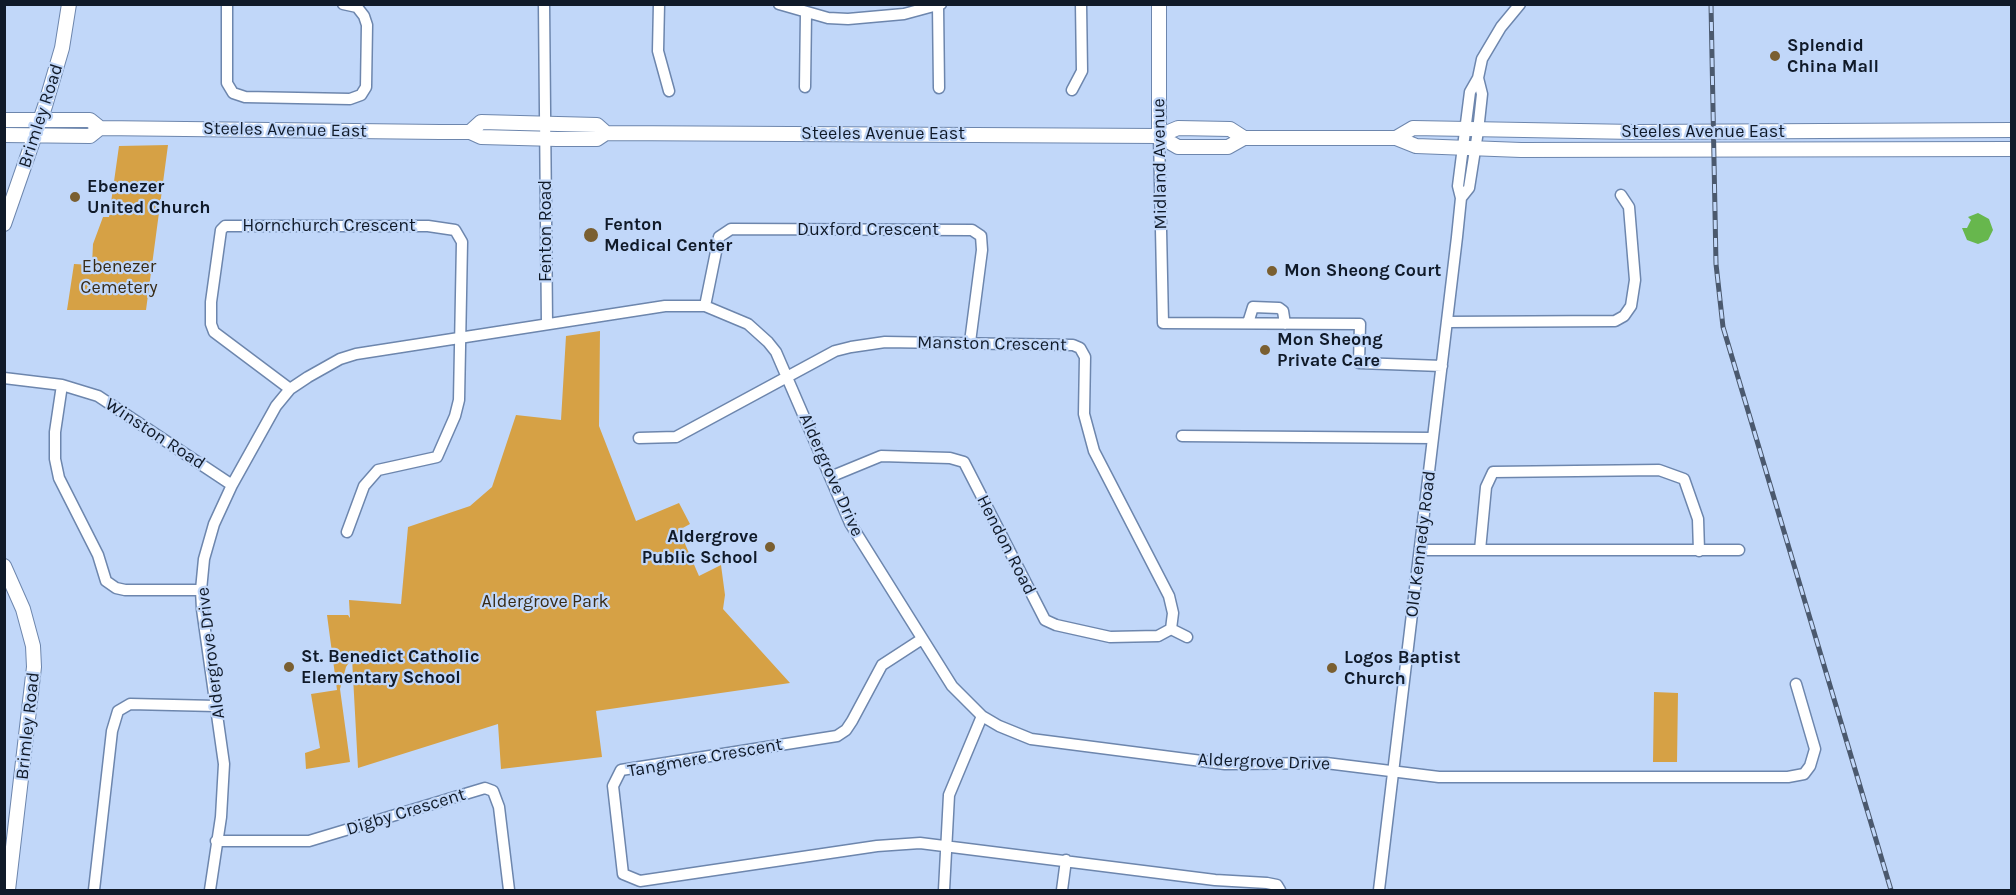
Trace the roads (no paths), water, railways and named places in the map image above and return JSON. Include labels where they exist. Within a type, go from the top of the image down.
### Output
[{"type":"main road","name":"Brimley Road","points":[[4,224],[41,120],[62,48],[69,4]]},
{"type":"main road","name":"Midland Avenue","points":[[1159,4],[1159,136]]},
{"type":"main road","name":"Steeles Avenue East","points":[[4,120],[90,120],[100,128],[470,132],[481,137],[597,139],[606,134],[1159,136],[1178,147],[1228,147],[1244,138],[1396,138],[1416,146],[1469,148],[2012,149]]},
{"type":"main road","name":"Steeles Avenue East","points":[[470,132],[481,122],[597,124],[606,134]]},
{"type":"main road","name":"Steeles Avenue East","points":[[4,135],[90,136],[100,128]]},
{"type":"main road","name":"Steeles Avenue East","points":[[1396,138],[1413,129],[2012,130]]},
{"type":"main road","name":"Brimley Road","points":[[4,566],[23,609],[33,646],[34,667],[8,891]]},
{"type":"street","points":[[227,4],[227,83],[233,93],[245,97],[350,99],[361,95],[366,87],[367,25],[364,16],[357,8],[343,4]]},
{"type":"street","name":"Fenton Road","points":[[544,4],[547,324]]},
{"type":"street","points":[[659,4],[658,51],[669,91]]},
{"type":"street","points":[[779,4],[806,13],[848,19],[904,14],[940,5],[939,88]]},
{"type":"street","points":[[1072,90],[1082,70],[1081,4]]},
{"type":"street","name":"Old Kennedy Road","points":[[1379,891],[1461,198],[1458,186],[1482,94],[1478,78],[1482,59],[1501,27],[1520,4]]},
{"type":"street","points":[[805,87],[806,13]]},
{"type":"street","name":"Midland Avenue","points":[[1159,136],[1163,323],[1248,323]]},
{"type":"street","points":[[1447,322],[1615,321],[1624,316],[1630,306],[1635,280],[1629,207],[1621,195]]},
{"type":"street","name":"Hornchurch Crescent","points":[[290,389],[213,332],[211,324],[213,292],[221,230],[225,226],[428,226],[456,230],[462,242],[459,337]]},
{"type":"street","name":"Duxford Crescent","points":[[705,306],[719,237],[731,228],[972,230],[981,236],[982,250],[970,342]]},
{"type":"street","name":"Aldergrove Drive","points":[[210,891],[224,764],[201,590],[204,559],[214,525],[231,485],[264,422],[290,389],[322,367],[356,354],[665,306],[705,306],[748,324],[776,352],[860,540],[921,639],[952,686],[982,716],[1017,734],[1047,742],[1226,764],[1326,764],[1439,777],[1788,777],[1804,774],[1810,766],[1815,749],[1796,684]]},
{"type":"street","points":[[1285,324],[1283,311],[1279,308],[1253,307],[1248,323],[1285,324],[1360,324],[1359,363],[1442,366]]},
{"type":"street","points":[[346,532],[364,486],[378,470],[437,457],[459,400],[459,337]]},
{"type":"street","name":"Manston Crescent","points":[[639,438],[676,437],[835,351],[851,347],[885,342],[1034,345],[1059,342],[1080,348],[1086,366],[1084,414],[1094,451],[1169,596],[1173,613],[1171,629]]},
{"type":"street","name":"Winston Road","points":[[4,378],[62,386],[98,396],[231,485]]},
{"type":"street","points":[[62,386],[54,432],[55,459],[59,478],[98,555],[106,581],[116,588],[125,590],[201,590]]},
{"type":"street","points":[[1182,436],[1433,438]]},
{"type":"street","name":"Hendon Road","points":[[830,477],[881,456],[950,458],[964,462],[1045,620],[1056,625],[1110,637],[1158,636],[1171,629]]},
{"type":"street","points":[[1480,549],[1486,487],[1493,472],[1659,470],[1684,479],[1698,519],[1699,551]]},
{"type":"street","points":[[1420,550],[1739,550]]},
{"type":"street","points":[[1171,629],[1187,637]]},
{"type":"street","name":"Tangmere Crescent","points":[[921,639],[882,665],[852,721],[846,730],[837,736],[621,770],[613,786],[620,861],[623,874],[640,881],[877,846],[920,843],[945,846]]},
{"type":"street","points":[[94,891],[112,731],[118,711],[130,704],[216,706]]},
{"type":"street","points":[[944,891],[949,795],[982,716]]},
{"type":"street","name":"Digby Crescent","points":[[216,841],[309,841],[485,788],[493,791],[499,807],[509,891]]},
{"type":"street","points":[[945,846],[1215,880],[1268,883],[1277,885],[1280,891]]},
{"type":"street","points":[[1062,891],[1066,860]]},
{"type":"railway","points":[[1711,4],[1716,264],[1723,327],[1891,890]]},
{"type":"place","name":"Splendid China Mall","points":[[1775,56]]},
{"type":"place","name":"Ebenezer United Church","points":[[75,197]]},
{"type":"place","name":"Fenton Medical Center","points":[[591,235]]},
{"type":"place","name":"Mon Sheong Court","points":[[1272,271]]},
{"type":"place","name":"Mon Sheong Private Care","points":[[1265,350]]},
{"type":"place","name":"Aldergrove Public School","points":[[770,547]]},
{"type":"place","name":"St. Benedict Catholic Elementary School","points":[[289,667]]},
{"type":"place","name":"Logos Baptist Church","points":[[1332,668]]},
{"type":"park label","name":"Ebenezer Cemetery","points":[[119,277]]},
{"type":"park label","name":"Aldergrove Park","points":[[545,602]]}]
